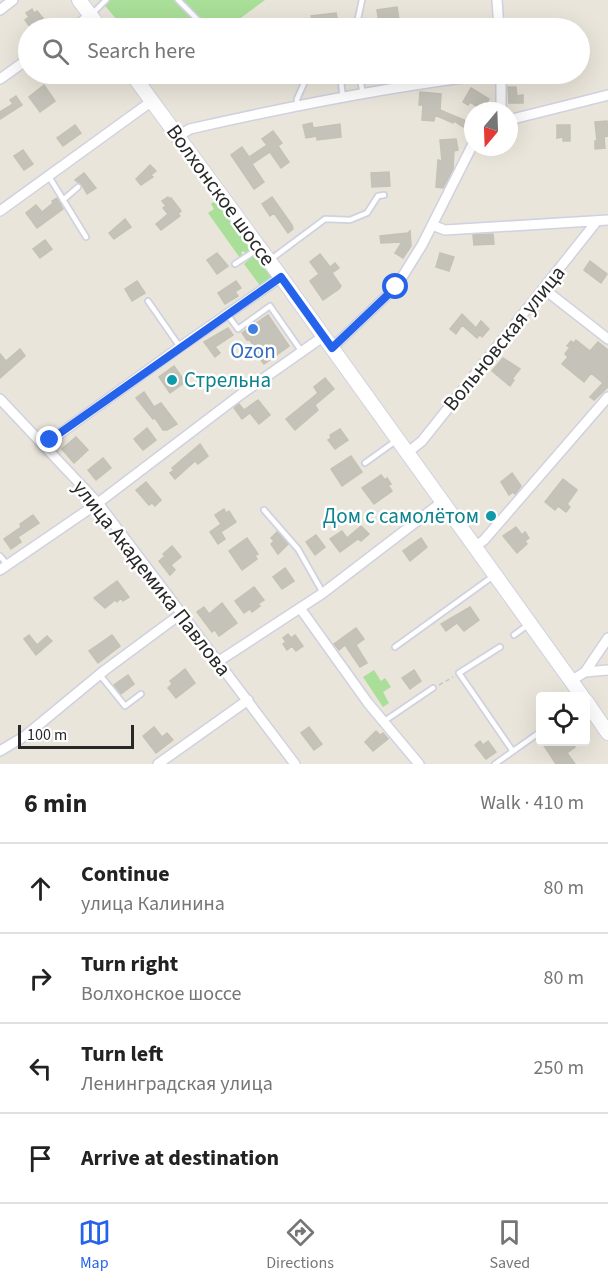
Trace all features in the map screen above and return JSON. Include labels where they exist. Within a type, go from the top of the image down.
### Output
[{"type":"main road","points":[[79,0],[90,16]]},
{"type":"main road","name":"Волхонское шоссе","points":[[139,84],[178,136],[254,252],[269,261],[281,277],[579,692]]},
{"type":"main road","points":[[590,708],[608,733]]},
{"type":"street","points":[[0,10],[13,0]]},
{"type":"street","points":[[497,0],[498,18]]},
{"type":"street","points":[[0,79],[18,66]]},
{"type":"street","points":[[178,136],[190,129],[297,105],[420,84]]},
{"type":"street","points":[[500,84],[501,102]]},
{"type":"street","points":[[518,118],[608,94]]},
{"type":"street","points":[[0,211],[152,101]]},
{"type":"street","points":[[4,567],[98,503],[240,395],[302,352],[328,342],[396,287],[432,225],[467,156]]},
{"type":"street","name":"Вольновская улица","points":[[408,453],[422,441],[597,220]]},
{"type":"street","points":[[432,225],[445,230],[608,220]]},
{"type":"street","points":[[44,445],[281,277]]},
{"type":"street","points":[[544,289],[608,339]]},
{"type":"street","points":[[475,547],[484,540],[608,397]]},
{"type":"street","name":"улица Академика Павлова","points":[[2,404],[98,503],[295,764]]},
{"type":"street","points":[[219,661],[323,593],[442,502]]},
{"type":"street","points":[[300,608],[383,722],[398,736],[419,764]]},
{"type":"street","points":[[0,752],[25,736],[182,613]]},
{"type":"street","points":[[571,681],[585,672],[608,638]]},
{"type":"street","points":[[585,672],[608,670]]},
{"type":"street","points":[[158,764],[248,700]]},
{"type":"lane","points":[[90,16],[106,0]]},
{"type":"lane","points":[[178,0],[196,18]]},
{"type":"lane","points":[[183,6],[189,0]]},
{"type":"lane","points":[[358,18],[362,0]]},
{"type":"lane","points":[[297,105],[297,99],[304,84]]},
{"type":"lane","points":[[341,84],[343,98]]},
{"type":"lane","points":[[361,84],[363,95]]},
{"type":"lane","points":[[48,175],[86,237]]},
{"type":"lane","points":[[63,200],[78,187]]},
{"type":"lane","points":[[269,261],[325,219],[350,220],[367,213],[378,196],[384,195]]},
{"type":"lane","points":[[235,264],[254,252]]},
{"type":"lane","points":[[148,301],[180,347]]},
{"type":"lane","points":[[227,314],[238,329],[270,306],[302,352]]},
{"type":"lane","points":[[365,463],[398,440]]},
{"type":"lane","points":[[264,510],[298,549],[323,593]]},
{"type":"lane","points":[[0,556],[4,567]]},
{"type":"lane","points":[[395,647],[495,575]]},
{"type":"lane","points":[[514,635],[530,623]]},
{"type":"lane","points":[[500,647],[459,674],[512,750]]},
{"type":"lane","points":[[100,675],[125,706],[141,694]]},
{"type":"lane","points":[[383,722],[433,688]]},
{"type":"lane","points":[[495,764],[536,735]]},
{"type":"path","points":[[433,688],[459,674]]},
{"type":"green space","points":[[100,0],[265,0],[241,18],[115,18]]},
{"type":"green space","points":[[215,201],[251,250],[246,253],[243,251],[241,253],[243,256],[240,258],[208,213],[214,209],[211,204]]},
{"type":"green space","points":[[254,255],[271,277],[270,281],[261,287],[244,264]]},
{"type":"green space","points":[[374,670],[381,681],[385,678],[391,687],[383,692],[389,703],[383,707],[363,677]]},
{"type":"building","points":[[397,7],[399,18],[378,18],[377,10]]},
{"type":"building","points":[[32,9],[34,13],[37,11],[43,18],[28,18],[26,13]]},
{"type":"building","points":[[336,13],[337,18],[312,18],[311,16]]},
{"type":"building","points":[[44,85],[55,101],[40,112],[29,97]]},
{"type":"building","points":[[508,87],[516,87],[517,96],[523,95],[523,103],[509,102]]},
{"type":"building","points":[[471,88],[489,99],[487,102],[463,102]]},
{"type":"building","points":[[420,92],[441,94],[440,110],[464,120],[464,125],[463,127],[454,121],[453,123],[435,115],[434,121],[422,120],[423,105],[419,105]]},
{"type":"building","points":[[16,96],[22,105],[0,119],[0,112],[13,104],[10,100]]},
{"type":"building","points":[[607,121],[608,136],[604,137],[605,148],[595,149],[595,141],[597,141],[595,122]]},
{"type":"building","points":[[312,123],[313,128],[340,124],[341,137],[317,140],[317,136],[306,138],[303,125]]},
{"type":"building","points":[[75,125],[81,133],[63,146],[57,138]]},
{"type":"building","points":[[557,125],[570,125],[570,141],[563,141],[563,137],[557,138]]},
{"type":"building","points":[[273,131],[282,143],[278,146],[289,162],[281,168],[270,152],[252,164],[264,182],[254,189],[231,155],[242,147],[249,157],[267,145],[262,139]]},
{"type":"building","points":[[456,139],[458,150],[454,151],[453,169],[443,188],[436,187],[438,160],[442,161],[440,140]]},
{"type":"building","points":[[23,150],[33,164],[24,170],[14,156]]},
{"type":"building","points":[[150,165],[156,171],[151,175],[153,177],[141,185],[136,179]]},
{"type":"building","points":[[389,172],[390,186],[372,187],[371,173]]},
{"type":"building","points":[[84,173],[96,188],[87,194],[82,185],[75,180]]},
{"type":"building","points":[[168,197],[181,211],[178,214],[180,216],[161,230],[156,224],[168,214],[163,208],[166,206],[162,201]]},
{"type":"building","points":[[272,197],[292,225],[293,229],[288,233],[274,213],[270,216],[262,204]]},
{"type":"building","points":[[57,198],[63,209],[37,228],[26,213],[36,205],[42,212]]},
{"type":"building","points":[[125,219],[131,227],[114,239],[109,233]]},
{"type":"building","points":[[410,231],[411,246],[403,258],[395,253],[402,242],[381,243],[380,236]]},
{"type":"building","points":[[493,234],[494,244],[474,245],[473,235]]},
{"type":"building","points":[[45,240],[52,249],[40,258],[33,249]]},
{"type":"building","points":[[217,253],[228,266],[217,274],[207,260]]},
{"type":"building","points":[[440,253],[454,257],[449,271],[436,267]]},
{"type":"building","points":[[320,254],[330,267],[335,263],[339,268],[332,273],[341,286],[323,300],[310,281],[319,274],[310,262]]},
{"type":"building","points":[[590,261],[607,274],[601,283],[584,270]]},
{"type":"building","points":[[137,281],[145,293],[132,301],[125,289]]},
{"type":"building","points":[[236,281],[241,288],[235,292],[238,296],[225,304],[218,293]]},
{"type":"building","points":[[462,314],[476,328],[481,321],[489,329],[482,337],[480,334],[477,338],[462,325],[456,334],[450,329]]},
{"type":"building","points":[[268,315],[289,346],[264,364],[249,339],[247,340],[242,333]]},
{"type":"building","points":[[228,328],[233,335],[215,347],[220,353],[215,357],[204,342]]},
{"type":"building","points":[[576,340],[590,351],[598,342],[608,350],[608,387],[594,400],[590,397],[603,383],[591,373],[584,382],[562,364],[568,357],[565,354],[570,347],[567,346],[571,341],[574,343]]},
{"type":"building","points":[[20,349],[25,356],[0,378],[0,354],[6,361]]},
{"type":"building","points":[[503,358],[520,369],[512,379],[514,380],[510,386],[492,371]]},
{"type":"building","name":"Стрельна","points":[[174,366],[185,382],[170,393],[159,377]]},
{"type":"building","points":[[325,378],[334,389],[315,405],[318,410],[295,430],[286,419],[318,393],[314,387]]},
{"type":"building","points":[[144,392],[154,407],[161,403],[177,424],[163,430],[136,398]]},
{"type":"building","points":[[258,400],[270,415],[259,424],[250,413],[242,419],[234,408],[239,404],[244,410]]},
{"type":"building","points":[[147,428],[156,440],[143,450],[134,439]]},
{"type":"building","points":[[340,429],[348,440],[335,449],[328,440],[331,438],[330,435]]},
{"type":"building","points":[[76,437],[88,450],[74,463],[62,449]]},
{"type":"building","points":[[200,444],[208,456],[198,464],[195,461],[175,479],[170,473],[174,470],[172,468]]},
{"type":"building","points":[[351,456],[362,472],[342,486],[331,469]]},
{"type":"building","points":[[103,458],[111,468],[96,480],[88,470]]},
{"type":"building","points":[[512,473],[521,486],[515,494],[513,492],[509,495],[501,482]]},
{"type":"building","points":[[381,475],[385,480],[387,478],[392,491],[374,504],[362,488]]},
{"type":"building","points":[[563,479],[577,490],[567,504],[570,507],[566,512],[558,506],[555,510],[545,502]]},
{"type":"building","points":[[146,482],[161,500],[155,506],[152,503],[149,505],[136,490]]},
{"type":"building","points":[[224,509],[226,513],[229,511],[236,522],[221,532],[225,539],[218,544],[210,532],[221,524],[215,515]]},
{"type":"building","points":[[33,515],[39,523],[18,537],[21,542],[11,549],[4,539]]},
{"type":"building","points":[[361,526],[369,534],[340,552],[330,539],[342,531],[347,538]]},
{"type":"building","points":[[516,527],[522,535],[525,532],[529,538],[525,541],[527,544],[517,553],[503,536]]},
{"type":"building","points":[[277,532],[288,544],[278,554],[271,544],[274,541],[271,538]]},
{"type":"building","points":[[316,535],[325,547],[315,555],[306,542]]},
{"type":"building","points":[[247,538],[258,554],[255,555],[257,559],[242,570],[229,551]]},
{"type":"building","points":[[421,538],[427,547],[410,561],[403,551]]},
{"type":"building","points":[[172,546],[181,557],[171,565],[175,570],[170,575],[159,561]]},
{"type":"building","points":[[285,568],[294,581],[282,589],[273,577]]},
{"type":"building","points":[[117,581],[129,597],[123,601],[121,598],[117,602],[115,600],[105,608],[94,598]]},
{"type":"building","points":[[254,587],[264,600],[252,612],[250,609],[244,613],[235,601]]},
{"type":"building","points":[[222,603],[237,623],[219,636],[215,630],[212,632],[197,612],[204,607],[209,614]]},
{"type":"building","points":[[470,607],[479,620],[464,631],[457,623],[446,631],[441,624]]},
{"type":"building","points":[[356,628],[364,639],[356,645],[367,663],[360,667],[345,645],[339,650],[334,644]]},
{"type":"building","points":[[288,634],[291,638],[295,635],[303,646],[296,651],[292,646],[287,650],[283,644],[286,642],[283,638]]},
{"type":"building","points":[[29,635],[37,645],[47,636],[52,641],[36,655],[24,639]]},
{"type":"building","points":[[112,635],[120,646],[98,663],[89,651]]},
{"type":"building","points":[[185,669],[195,683],[176,698],[168,688],[172,684],[170,681]]},
{"type":"building","points":[[414,670],[421,681],[410,689],[402,678]]},
{"type":"building","points":[[128,675],[134,684],[121,694],[114,685]]},
{"type":"building","points":[[154,727],[162,737],[167,733],[173,740],[156,753],[143,736]]},
{"type":"building","points":[[309,727],[322,744],[314,750],[301,733]]},
{"type":"building","points":[[376,731],[380,735],[383,733],[388,739],[373,751],[365,742]]},
{"type":"building","points":[[480,741],[483,745],[488,741],[496,752],[486,759],[475,745]]},
{"type":"building","points":[[544,746],[574,746],[567,753],[575,764],[556,764]]},
{"type":"place","name":"Ozon","points":[[253,329]]},
{"type":"place","name":"Стрельна","points":[[172,380]]},
{"type":"place","name":"Дом с самолётом","points":[[491,516]]},
{"type":"route","points":[[50,440],[281,277],[332,348],[396,287]]}]
